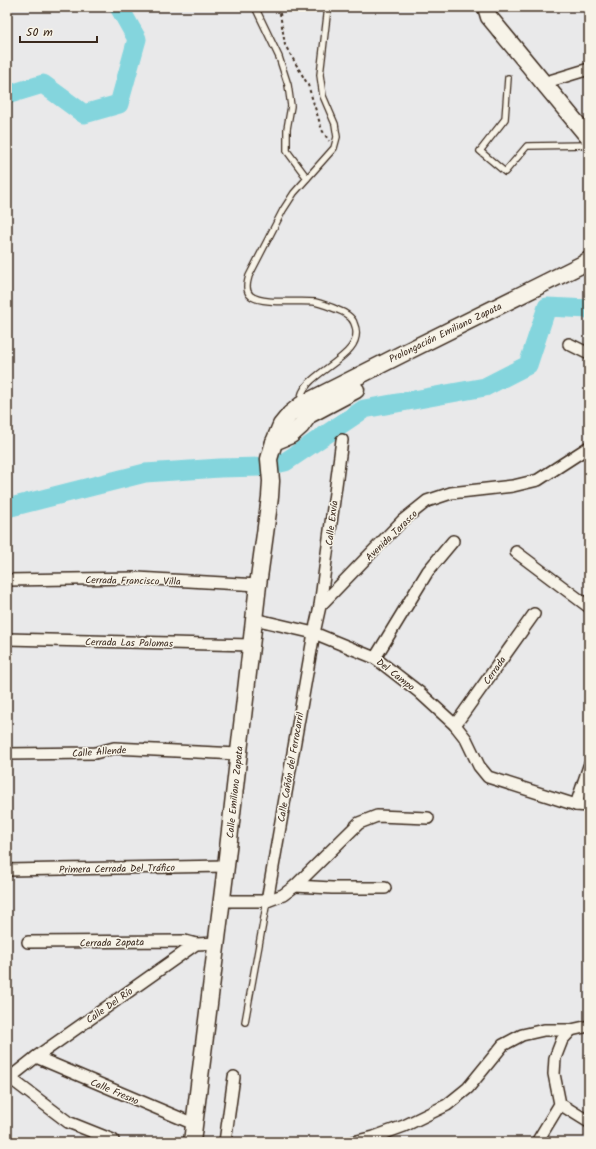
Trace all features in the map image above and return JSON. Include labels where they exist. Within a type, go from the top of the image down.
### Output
[{"type":"main road","points":[[486,7],[489,17],[547,81],[589,124]]},
{"type":"main road","points":[[494,7],[496,13],[589,138]]},
{"type":"main road","name":"Prolongación Emiliano Zapata","points":[[305,410],[400,355],[589,260]]},
{"type":"main road","name":"Prolongación Emiliano Zapata","points":[[305,410],[405,363],[589,271]]},
{"type":"main road","name":"Calle Emiliano Zapata","points":[[192,1142],[222,901],[258,585],[270,497],[271,481],[269,460],[274,442],[292,435],[301,426],[305,410]]},
{"type":"street","points":[[547,81],[589,69]]},
{"type":"street","points":[[569,344],[589,354]]},
{"type":"street","name":"Calle Exvía","points":[[320,606],[342,440]]},
{"type":"street","name":"Avenida Tarasco","points":[[320,606],[402,521],[427,501],[452,492],[513,486],[538,480],[589,447]]},
{"type":"street","points":[[376,658],[428,571],[453,541]]},
{"type":"street","points":[[516,552],[589,607]]},
{"type":"street","name":"Cerrada Francisco Villa","points":[[7,580],[137,578],[258,585]]},
{"type":"street","points":[[314,633],[320,606]]},
{"type":"street","name":"Cerrada","points":[[455,725],[534,614]]},
{"type":"street","name":"Del Campo","points":[[254,619],[314,633],[376,658],[419,692],[455,725],[466,739],[478,766],[488,777],[576,805],[589,806]]},
{"type":"street","name":"Calle Cañón del Ferrocarril","points":[[267,901],[314,633]]},
{"type":"street","name":"Cerrada Las Palomas","points":[[7,639],[251,645]]},
{"type":"street","name":"Calle Allende","points":[[7,754],[95,753],[114,748],[238,754]]},
{"type":"street","points":[[576,805],[589,766]]},
{"type":"street","points":[[222,901],[267,901],[283,895],[295,886],[359,823],[377,816],[428,818]]},
{"type":"street","name":"Primera Cerrada Del Tráfico","points":[[7,870],[226,866]]},
{"type":"street","points":[[295,886],[385,888]]},
{"type":"street","name":"Cerrada Zapata","points":[[28,942],[185,941],[196,944]]},
{"type":"street","points":[[196,944],[217,943]]},
{"type":"street","name":"Calle Del Río","points":[[8,1079],[36,1057],[196,944]]},
{"type":"street","points":[[353,1142],[374,1140],[447,1104],[468,1088],[503,1045],[522,1035],[544,1030],[571,1030],[589,1026]]},
{"type":"street","points":[[538,1142],[560,1104],[554,1074],[555,1058],[562,1040],[571,1030]]},
{"type":"street","name":"Calle Fresno","points":[[36,1057],[194,1124]]},
{"type":"street","points":[[224,1142],[234,1077]]},
{"type":"street","points":[[8,1079],[68,1122],[113,1140]]},
{"type":"street","points":[[560,1104],[589,1122]]},
{"type":"lane","points":[[256,7],[279,57],[288,85],[291,106],[287,130],[287,151],[307,178]]},
{"type":"lane","points":[[305,410],[300,397],[304,387],[351,348],[356,337],[354,322],[344,312],[331,306],[315,302],[259,300],[250,295],[247,286],[249,276],[273,227],[294,193],[334,148],[337,137],[335,124],[323,96],[320,75],[329,8]]},
{"type":"lane","points":[[508,78],[505,119],[480,151],[505,172],[527,146],[589,145]]},
{"type":"lane","points":[[245,1022],[267,901]]},
{"type":"path","points":[[279,7],[285,45],[308,85],[322,130],[334,148]]},
{"type":"waterway","points":[[7,95],[43,84],[84,114],[119,104],[137,39],[119,7]]},
{"type":"waterway","points":[[7,508],[145,473],[262,467],[285,462],[364,409],[485,387],[528,365],[547,307],[589,309]]}]
